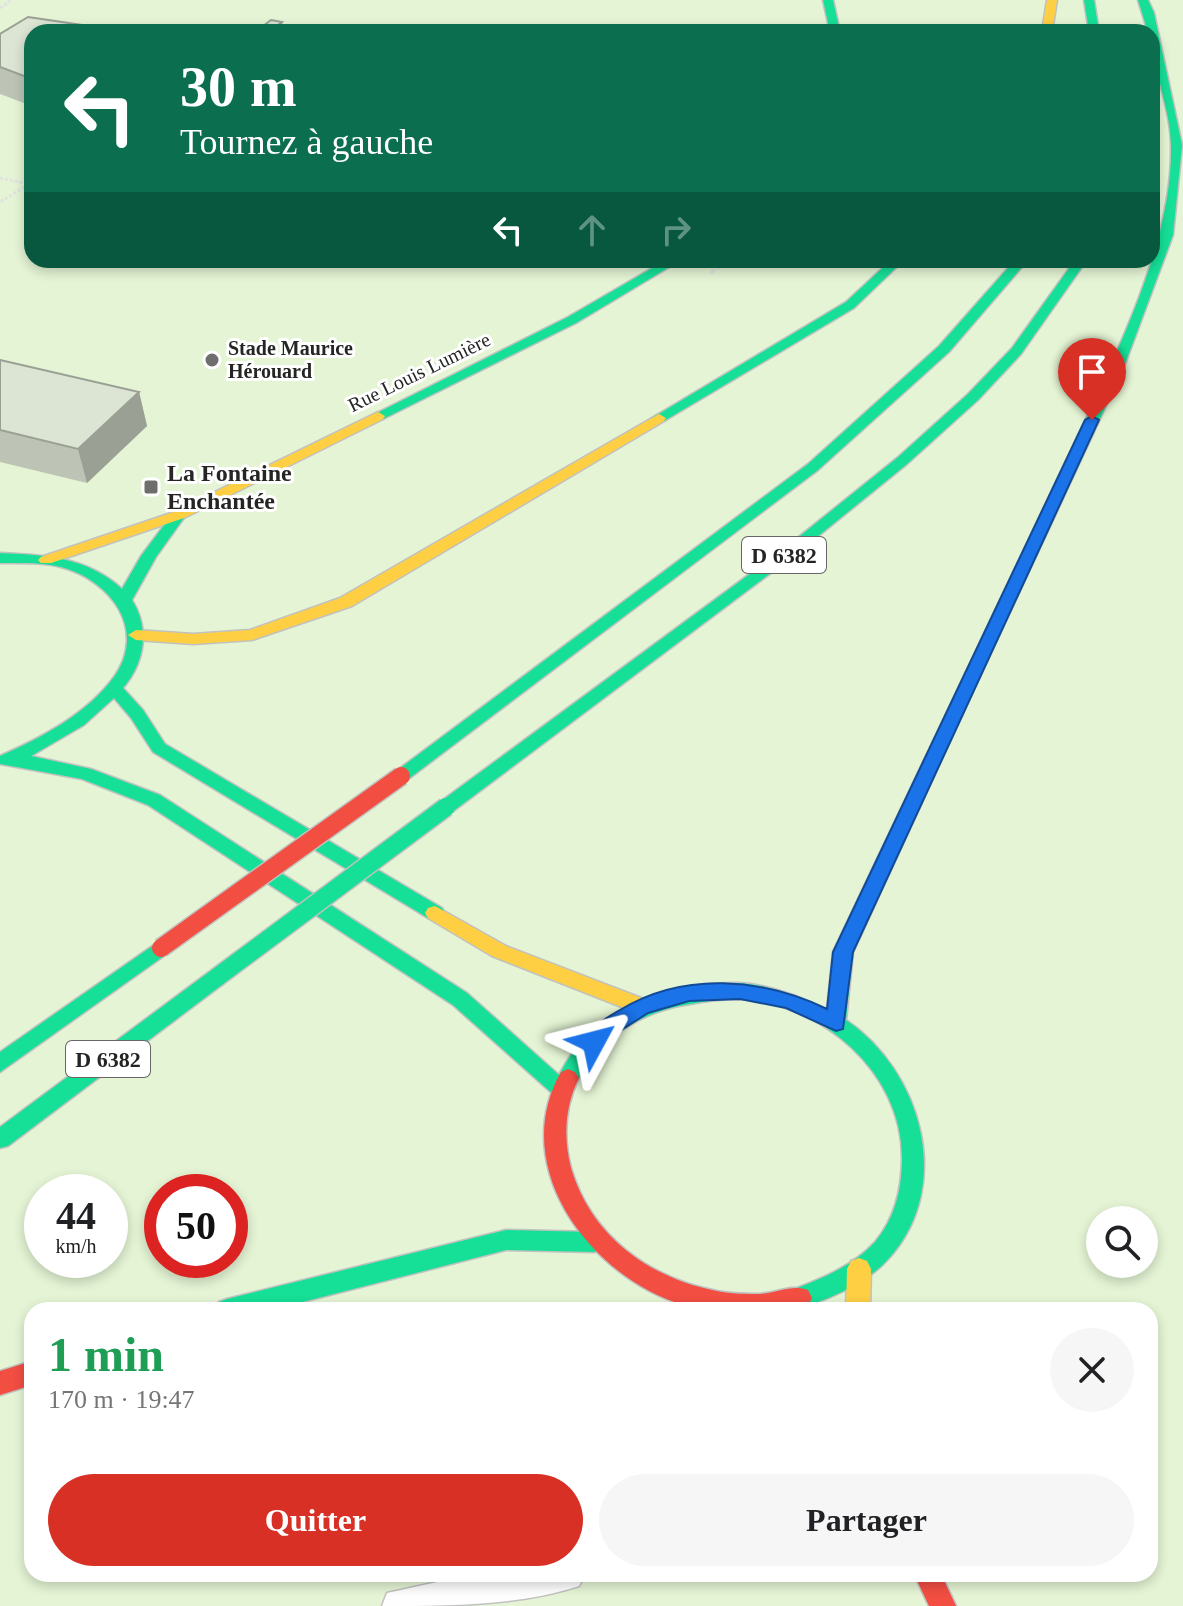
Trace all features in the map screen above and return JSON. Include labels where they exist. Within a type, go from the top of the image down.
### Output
[{"type":"main road","points":[[828,0],[833,24]]},
{"type":"main road","points":[[1048,24],[1052,0]]},
{"type":"main road","points":[[1089,0],[1093,24]]},
{"type":"main road","points":[[1143,0],[1151,24]]},
{"type":"main road","points":[[1160,65],[1177,145],[1167,235],[1160,253]]},
{"type":"main road","name":"Rue Louis Lumière","points":[[46,560],[179,515],[572,320],[661,268]]},
{"type":"main road","points":[[136,635],[193,639],[252,635],[346,602],[850,305],[889,268]]},
{"type":"main road","name":"D 6382","points":[[0,1063],[401,776],[805,476],[925,369],[983,310],[1016,268]]},
{"type":"main road","name":"D 6382","points":[[0,1139],[757,576],[880,479],[960,409],[1008,361],[1076,268]]},
{"type":"main road","points":[[836,1023],[843,952],[1118,364],[1154,268]]},
{"type":"main road","points":[[124,600],[149,556],[179,515]]},
{"type":"main road","points":[[0,558],[46,560],[78,568],[104,581],[124,600],[133,616],[136,635],[132,662],[116,690],[90,716],[55,740],[7,760]]},
{"type":"main road","points":[[116,690],[137,714],[159,748],[499,951],[642,1007]]},
{"type":"main road","points":[[7,760],[85,773],[154,800],[460,999],[561,1089]]},
{"type":"main road","points":[[692,1302],[636,1276],[594,1242],[563,1194],[552,1141],[561,1089],[580,1056],[607,1028],[642,1007],[689,993],[740,991],[790,1001],[836,1023],[869,1050],[895,1083],[910,1120],[916,1160],[909,1201],[892,1242],[859,1269],[808,1296],[776,1302]]},
{"type":"main road","points":[[259,1302],[506,1240],[594,1242]]},
{"type":"main road","points":[[858,1302],[859,1269]]},
{"type":"main road","points":[[687,1299],[710,1302]]},
{"type":"main road","points":[[0,1383],[24,1376]]},
{"type":"main road","points":[[931,1582],[943,1606]]},
{"type":"lane","points":[[400,1606],[525,1582]]},
{"type":"path","points":[[0,8],[12,0]]},
{"type":"path","points":[[0,178],[24,183]]},
{"type":"path","points":[[0,202],[24,188]]},
{"type":"green space","points":[[0,0],[1183,0],[1183,1606],[0,1606]]},
{"type":"building","points":[[28,17],[76,24],[24,24],[24,76],[0,67],[0,34]]},
{"type":"building","points":[[271,20],[282,22],[279,24],[266,24]]},
{"type":"building","points":[[0,360],[139,392],[78,449],[0,430]]},
{"type":"traffic: fast","points":[[828,0],[833,24]]},
{"type":"traffic: fast","points":[[1089,0],[1093,24]]},
{"type":"traffic: fast","points":[[1143,0],[1151,24]]},
{"type":"traffic: fast","points":[[1160,65],[1177,145],[1167,235],[1160,253]]},
{"type":"traffic: fast","points":[[378,416],[572,320],[661,268]]},
{"type":"traffic: fast","points":[[659,418],[850,305],[889,268]]},
{"type":"traffic: fast","points":[[401,776],[813,467],[944,349],[1015,268]]},
{"type":"traffic: fast","points":[[446,807],[866,492],[938,430],[1017,351],[1076,268]]},
{"type":"traffic: fast","points":[[1091,423],[1118,364],[1154,268]]},
{"type":"traffic: fast","points":[[124,600],[149,556],[179,515]]},
{"type":"traffic: fast","points":[[0,558],[59,562],[93,575],[122,598],[137,630],[134,655],[121,679],[102,701],[53,737],[6,760]]},
{"type":"traffic: fast","points":[[836,1023],[843,952],[973,674]]},
{"type":"traffic: fast","points":[[116,690],[137,714],[159,748],[435,913]]},
{"type":"traffic: fast","points":[[13,759],[85,773],[154,800],[460,999],[561,1089]]},
{"type":"traffic: fast","points":[[216,978],[446,807]]},
{"type":"traffic: fast","points":[[0,1063],[161,948]]},
{"type":"traffic: fast","points":[[0,1139],[216,978]]},
{"type":"traffic: fast","points":[[740,991],[793,1004],[842,1028],[870,1052],[886,1073],[908,1121],[913,1148],[913,1175],[909,1201],[899,1226],[884,1248],[866,1265],[834,1284],[800,1298]]},
{"type":"traffic: fast","points":[[568,1078],[593,1042],[625,1017],[680,997],[740,991]]},
{"type":"traffic: fast","points":[[259,1302],[506,1240],[594,1242]]},
{"type":"traffic: slow","points":[[1048,24],[1052,0]]},
{"type":"traffic: slow","points":[[46,560],[179,515],[378,416]]},
{"type":"traffic: slow","points":[[136,635],[193,639],[252,635],[346,602],[659,418]]},
{"type":"traffic: slow","points":[[435,913],[499,951],[642,1007]]},
{"type":"traffic: slow","points":[[858,1302],[859,1269]]},
{"type":"traffic: jam","points":[[973,674],[1091,423]]},
{"type":"traffic: jam","points":[[161,948],[401,776]]},
{"type":"traffic: jam","points":[[568,1078],[556,1115],[557,1155],[568,1194],[587,1227],[614,1256],[646,1278],[683,1294],[718,1302]]},
{"type":"traffic: jam","points":[[778,1302],[800,1298]]},
{"type":"traffic: jam","points":[[0,1383],[24,1376]]},
{"type":"traffic: jam","points":[[931,1582],[943,1606]]},
{"type":"place","name":"Stade Maurice Hérouard","points":[[212,360]]},
{"type":"place","name":"La Fontaine Enchantée","points":[[151,487]]},
{"type":"route","points":[[594,1042],[607,1028],[642,1007],[689,993],[740,991],[790,1001],[836,1023],[843,952],[1092,420]]}]
